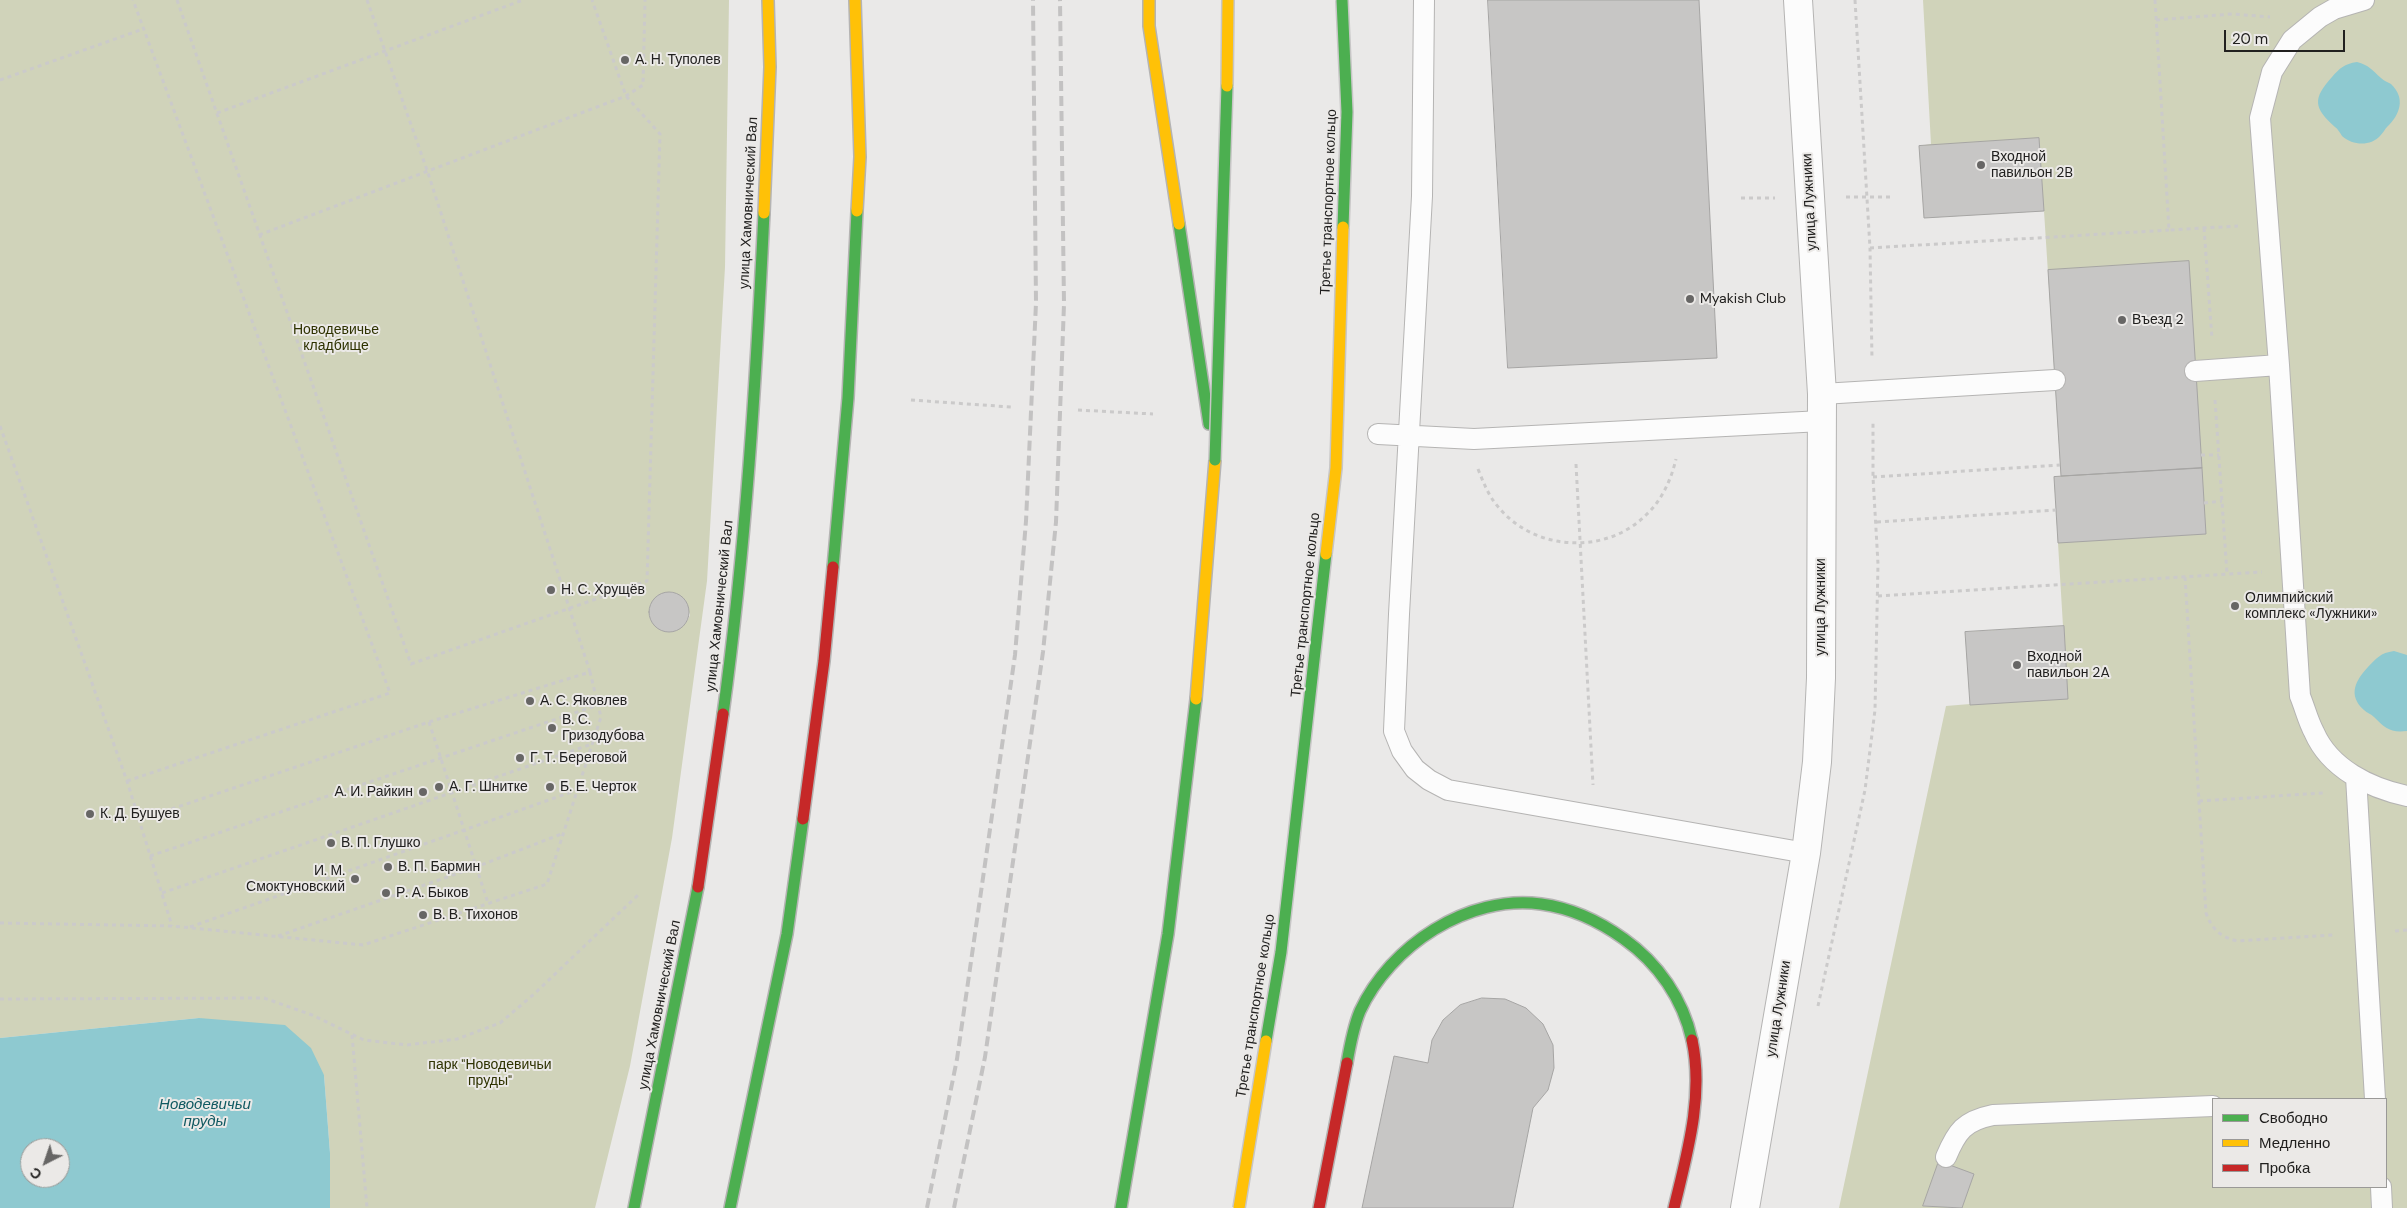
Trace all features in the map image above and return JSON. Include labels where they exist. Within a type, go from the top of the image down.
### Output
[{"type":"main road","name":"улица Хамовнический Вал","points":[[634,1208],[652,1127],[700,880],[736,617],[756,382],[770,67],[768,0]]},
{"type":"main road","points":[[730,1208],[787,934],[824,661],[848,398],[859,167],[855,0]]},
{"type":"main road","points":[[1149,0],[1149,26],[1215,460]]},
{"type":"main road","points":[[1121,1208],[1168,934],[1192,742],[1215,460],[1226,138],[1228,0]]},
{"type":"main road","name":"Третье транспортное кольцо","points":[[1239,1208],[1281,952],[1336,468],[1347,112],[1342,0]]},
{"type":"main road","points":[[1319,1208],[1351,1043],[1360,1012],[1379,982],[1404,952],[1430,931],[1469,910],[1501,904],[1536,903],[1565,908],[1594,918],[1623,936],[1646,956],[1666,980],[1680,1004],[1689,1028],[1694,1054],[1696,1098],[1691,1132],[1674,1208]]},
{"type":"street","name":"улица Лужники","points":[[1745,1208],[1806,853],[1817,762],[1821,678],[1822,394],[1798,0]]},
{"type":"lane","points":[[1424,0],[1422,196],[1394,731],[1402,751],[1416,769],[1429,780],[1448,790],[1806,853]]},
{"type":"lane","points":[[2364,0],[2316,14],[2292,40],[2272,72],[2260,118],[2279,366],[2300,696],[2314,734],[2356,784],[2407,796]]},
{"type":"lane","points":[[2195,371],[2279,366]]},
{"type":"lane","points":[[1822,394],[2055,380]]},
{"type":"lane","points":[[1378,434],[1474,439],[1822,422]]},
{"type":"lane","points":[[2356,784],[2375,1098]]},
{"type":"lane","points":[[1946,1157],[1956,1133],[1981,1118],[1993,1115],[2212,1106]]},
{"type":"lane","points":[[2381,1188],[2382,1208]]},
{"type":"path","points":[[127,781],[390,693],[133,0]]},
{"type":"path","points":[[177,0],[411,664],[647,581],[660,134],[626,96],[592,0]]},
{"type":"path","points":[[0,924],[172,926],[363,945],[547,884],[601,717],[590,672],[427,170],[368,0]]},
{"type":"path","points":[[217,113],[523,0]]},
{"type":"path","points":[[259,234],[626,96],[643,85],[645,0]]},
{"type":"path","points":[[2155,0],[2169,230]]},
{"type":"path","points":[[2156,20],[2245,14],[2276,18],[2316,14]]},
{"type":"path","points":[[0,80],[143,29]]},
{"type":"path","points":[[1870,248],[2204,228]]},
{"type":"path","points":[[911,400],[1011,406]]},
{"type":"path","points":[[1078,410],[1153,414]]},
{"type":"path","points":[[0,426],[127,781],[172,926]]},
{"type":"path","points":[[1474,439],[1476,465],[1486,490],[1500,510],[1518,525],[1536,536],[1559,542],[1580,543],[1613,537],[1646,516],[1659,501],[1669,483],[1676,460],[1677,429]]},
{"type":"path","points":[[1574,434],[1595,815]]},
{"type":"path","points":[[2201,455],[2219,455]]},
{"type":"path","points":[[1873,477],[2060,465]]},
{"type":"path","points":[[2204,503],[2222,501]]},
{"type":"path","points":[[1877,522],[2056,510]]},
{"type":"path","points":[[1878,596],[2227,574]]},
{"type":"path","points":[[2185,577],[2206,913],[2211,925],[2217,933],[2227,939],[2237,941],[2364,933]]},
{"type":"path","points":[[139,820],[429,722],[590,672]]},
{"type":"path","points":[[150,856],[598,704]]},
{"type":"path","points":[[429,722],[488,903]]},
{"type":"path","points":[[162,893],[452,794],[593,743]]},
{"type":"path","points":[[2199,801],[2356,784]]},
{"type":"path","points":[[188,928],[578,790]]},
{"type":"path","points":[[275,937],[476,867],[564,833]]},
{"type":"path","points":[[0,999],[264,998],[312,1015],[364,1040],[407,1045],[457,1039],[500,1023],[533,995],[638,895]]},
{"type":"path","points":[[352,1034],[367,1208]]},
{"type":"green space","name":"Новодевичье кладбище","points":[[0,0],[729,0],[725,267],[707,581],[672,838],[630,1066],[595,1208],[330,1208],[330,1153],[324,1075],[199,1018],[0,1038]],"holes":[[[672,592],[685,600],[690,615],[684,625],[676,630],[668,631],[660,629],[653,623],[650,616],[651,606],[657,596]]]},
{"type":"green space","name":"Олимпийский комплекс «Лужники»","points":[[1923,0],[2407,0],[2407,1208],[1839,1208],[1946,706],[1970,704],[1965,632],[2063,626],[2054,477],[2061,476],[2044,211],[1924,218],[1919,146],[1931,144]]},
{"type":"water","points":[[2357,62],[2367,66],[2391,84],[2396,89],[2400,101],[2398,112],[2381,135],[2372,142],[2367,143],[2351,142],[2342,136],[2323,114],[2318,103],[2321,91],[2335,74],[2345,65]]},
{"type":"water","points":[[2394,651],[2407,655],[2407,731],[2396,731],[2385,727],[2365,711],[2356,699],[2355,693],[2357,682],[2368,667],[2382,655]]},
{"type":"water","name":"Новодевичьи пруды","points":[[199,1018],[285,1025],[311,1048],[324,1075],[330,1153],[330,1208],[0,1208],[0,1038]]},
{"type":"building","points":[[1488,0],[1699,0],[1717,358],[1508,368]]},
{"type":"building","name":"Входной павильон 2B","points":[[2039,138],[2044,211],[1924,218],[1919,146]]},
{"type":"building","name":"Въезд 2","points":[[2189,261],[2202,468],[2061,476],[2048,270]]},
{"type":"building","points":[[2202,468],[2206,534],[2058,543],[2054,477]]},
{"type":"building","points":[[669,592],[680,595],[686,601],[689,612],[686,623],[680,629],[669,632],[658,629],[652,623],[649,612],[652,601],[658,595]]},
{"type":"building","name":"Входной павильон 2A","points":[[2064,626],[2068,699],[1970,705],[1965,632]]},
{"type":"building","points":[[1482,998],[1505,999],[1526,1008],[1543,1024],[1553,1045],[1554,1068],[1548,1090],[1533,1108],[1513,1208],[1362,1208],[1394,1056],[1428,1063],[1432,1040],[1443,1020],[1460,1005]]},
{"type":"building","points":[[1939,1161],[1974,1174],[1962,1208],[1923,1206]]},
{"type":"railway","points":[[927,1208],[957,1059],[1015,655],[1026,521],[1036,303],[1033,0]]},
{"type":"railway","points":[[954,1208],[985,1057],[1043,652],[1056,522],[1064,304],[1060,0]]},
{"type":"traffic: fast","points":[[1342,0],[1347,112],[1343,227]]},
{"type":"traffic: fast","points":[[1215,460],[1227,86]]},
{"type":"traffic: fast","points":[[833,567],[848,398],[857,211]]},
{"type":"traffic: fast","points":[[723,714],[744,526],[764,213]]},
{"type":"traffic: fast","points":[[1179,224],[1209,424]]},
{"type":"traffic: fast","points":[[1266,1041],[1281,952],[1326,554]]},
{"type":"traffic: fast","points":[[1121,1208],[1168,934],[1196,699]]},
{"type":"traffic: fast","points":[[730,1208],[787,934],[803,819]]},
{"type":"traffic: fast","points":[[634,1208],[698,887]]},
{"type":"traffic: fast","points":[[1347,1063],[1360,1011],[1373,987],[1391,965],[1411,946],[1434,929],[1460,916],[1486,907],[1513,903],[1541,904],[1574,912],[1605,926],[1624,939],[1648,959],[1667,983],[1682,1010],[1692,1040]]},
{"type":"traffic: slow","points":[[764,213],[770,67],[768,0]]},
{"type":"traffic: slow","points":[[855,0],[860,157],[857,211]]},
{"type":"traffic: slow","points":[[1149,0],[1149,26],[1179,224]]},
{"type":"traffic: slow","points":[[1227,86],[1228,0]]},
{"type":"traffic: slow","points":[[1326,554],[1336,468],[1343,227]]},
{"type":"traffic: slow","points":[[1196,699],[1215,460]]},
{"type":"traffic: slow","points":[[1239,1208],[1266,1041]]},
{"type":"traffic: jam","points":[[803,819],[824,661],[833,567]]},
{"type":"traffic: jam","points":[[698,887],[723,714]]},
{"type":"traffic: jam","points":[[1674,1208],[1689,1146],[1695,1104],[1696,1082],[1692,1040]]},
{"type":"traffic: jam","points":[[1319,1208],[1347,1063]]},
{"type":"place","name":"А. Н. Туполев","points":[[625,60]]},
{"type":"place","name":"Входной павильон 2B","points":[[1981,165]]},
{"type":"place","name":"Myakish Club","points":[[1690,299]]},
{"type":"place","name":"Въезд 2","points":[[2122,320]]},
{"type":"place","name":"Н. С. Хрущёв","points":[[551,590]]},
{"type":"place","name":"Олимпийский комплекс «Лужники»","points":[[2235,606]]},
{"type":"place","name":"Входной павильон 2A","points":[[2017,665]]},
{"type":"place","name":"А. С. Яковлев","points":[[530,701]]},
{"type":"place","name":"В. С. Гризодубова","points":[[552,728]]},
{"type":"place","name":"Г. Т. Береговой","points":[[520,758]]},
{"type":"place","name":"А. Г. Шнитке","points":[[439,787]]},
{"type":"place","name":"Б. Е. Черток","points":[[550,787]]},
{"type":"place","name":"А. И. Райкин","points":[[423,792]]},
{"type":"place","name":"К. Д. Бушуев","points":[[90,814]]},
{"type":"place","name":"В. П. Глушко","points":[[331,843]]},
{"type":"place","name":"В. П. Бармин","points":[[388,867]]},
{"type":"place","name":"И. М. Смоктуновский","points":[[355,879]]},
{"type":"place","name":"Р. А. Быков","points":[[386,893]]},
{"type":"place","name":"В. В. Тихонов","points":[[423,915]]},
{"type":"park label","name":"парк \"Новодевичьи пруды\"","points":[[490,1074]]}]
